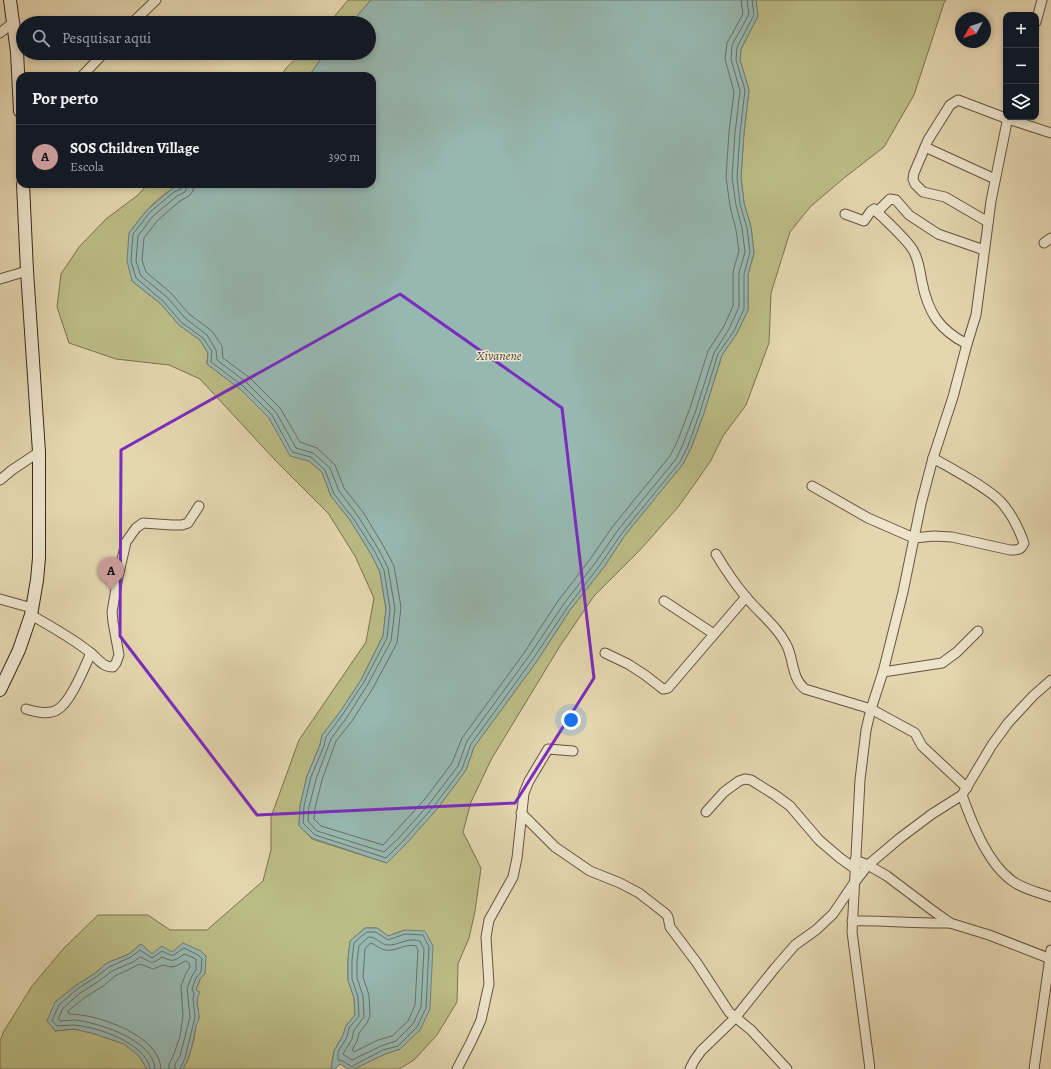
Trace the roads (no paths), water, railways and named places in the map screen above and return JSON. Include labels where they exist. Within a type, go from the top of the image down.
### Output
[{"type":"main road","points":[[10,0],[16,42]]},
{"type":"main road","points":[[17,60],[18,72]]},
{"type":"main road","points":[[0,690],[19,650],[31,612],[37,580],[39,558],[39,452],[23,188]]},
{"type":"street","points":[[139,16],[156,0]]},
{"type":"street","points":[[1039,12],[1042,0]]},
{"type":"street","points":[[0,33],[14,22]]},
{"type":"street","points":[[86,72],[97,60]]},
{"type":"street","points":[[988,222],[945,197],[923,192],[915,184],[913,179],[925,147],[950,105],[958,100],[1003,116]]},
{"type":"street","points":[[870,1069],[852,932],[860,780],[866,730],[883,672],[903,592],[921,504],[933,458],[953,397],[976,315],[988,222],[995,179],[1008,120]]},
{"type":"street","points":[[1014,120],[1051,133]]},
{"type":"street","points":[[925,147],[995,179]]},
{"type":"street","points":[[876,212],[890,198],[896,200],[909,215],[938,234],[984,250]]},
{"type":"street","points":[[845,214],[864,221],[871,210],[874,210],[914,252],[923,287],[935,320],[952,336],[967,344]]},
{"type":"street","points":[[0,279],[27,271]]},
{"type":"street","points":[[0,480],[39,452]]},
{"type":"street","points":[[812,486],[868,518],[914,538],[934,536],[952,537],[1010,550],[1019,550],[1022,548],[1024,543],[1021,533],[1001,502],[933,458]]},
{"type":"street","points":[[0,599],[31,612],[91,653],[107,667],[113,667],[119,655],[113,622],[114,598],[126,542],[136,528],[143,523],[182,525],[188,522],[199,506]]},
{"type":"street","points":[[716,554],[728,574],[787,645],[796,678],[800,685],[805,689],[871,709],[915,733],[922,746],[965,791],[968,811],[986,851],[996,867],[1011,881],[1026,889],[1051,897]]},
{"type":"street","points":[[605,654],[628,664],[645,674],[663,689],[668,688],[746,597]]},
{"type":"street","points":[[664,600],[714,634]]},
{"type":"street","points":[[883,672],[942,663],[957,652],[978,631]]},
{"type":"street","points":[[26,709],[43,712],[58,710],[68,699],[91,653]]},
{"type":"street","points":[[690,1069],[701,1051],[735,1018],[775,968],[796,945],[816,930],[833,914],[854,883],[868,866],[900,838],[965,791],[992,745],[1008,723],[1051,680]]},
{"type":"street","points":[[457,1069],[481,1020],[489,984],[486,937],[489,920],[513,877],[517,858],[524,793],[529,781],[547,750],[550,748],[573,751]]},
{"type":"street","points":[[706,812],[724,792],[739,781],[745,779],[751,780],[790,806],[820,840],[840,858],[855,864],[868,866],[893,880],[950,923]]},
{"type":"street","points":[[521,813],[555,847],[590,871],[640,893],[666,914],[670,928],[697,962],[726,1008],[735,1018],[751,1030],[787,1069]]},
{"type":"street","points":[[852,921],[876,920],[950,923],[1051,956],[1034,1069]]},
{"type":"water","name":"Xivanene","points":[[371,0],[756,0],[758,16],[741,49],[740,60],[749,90],[741,177],[744,203],[751,227],[754,253],[748,274],[748,310],[737,333],[722,355],[704,413],[691,448],[683,464],[625,535],[604,567],[570,610],[537,661],[474,747],[466,770],[437,809],[387,863],[312,838],[299,826],[300,806],[307,776],[320,745],[322,735],[340,712],[361,680],[383,636],[386,609],[380,572],[350,520],[331,496],[322,472],[309,461],[290,456],[269,418],[240,389],[207,364],[208,353],[200,340],[179,325],[161,304],[132,281],[127,261],[129,233],[147,210],[173,188],[376,188],[376,72],[312,72],[320,60],[376,60],[376,16],[357,16]]},
{"type":"water","points":[[365,928],[377,928],[388,936],[405,930],[425,931],[433,946],[430,1009],[420,1030],[400,1049],[385,1054],[354,1069],[348,1069],[340,1064],[335,1069],[331,1069],[334,1051],[346,1026],[355,1015],[354,998],[348,980],[350,941]]},
{"type":"water","points":[[183,943],[201,951],[206,956],[205,974],[200,979],[196,990],[200,992],[197,1002],[199,1018],[190,1053],[183,1069],[147,1069],[139,1056],[124,1044],[95,1034],[74,1029],[55,1031],[47,1021],[55,1002],[107,963],[129,954],[141,944],[152,954],[162,946],[172,952]]},
{"type":"place","name":"SOS Children Village","points":[[111,590]]}]
